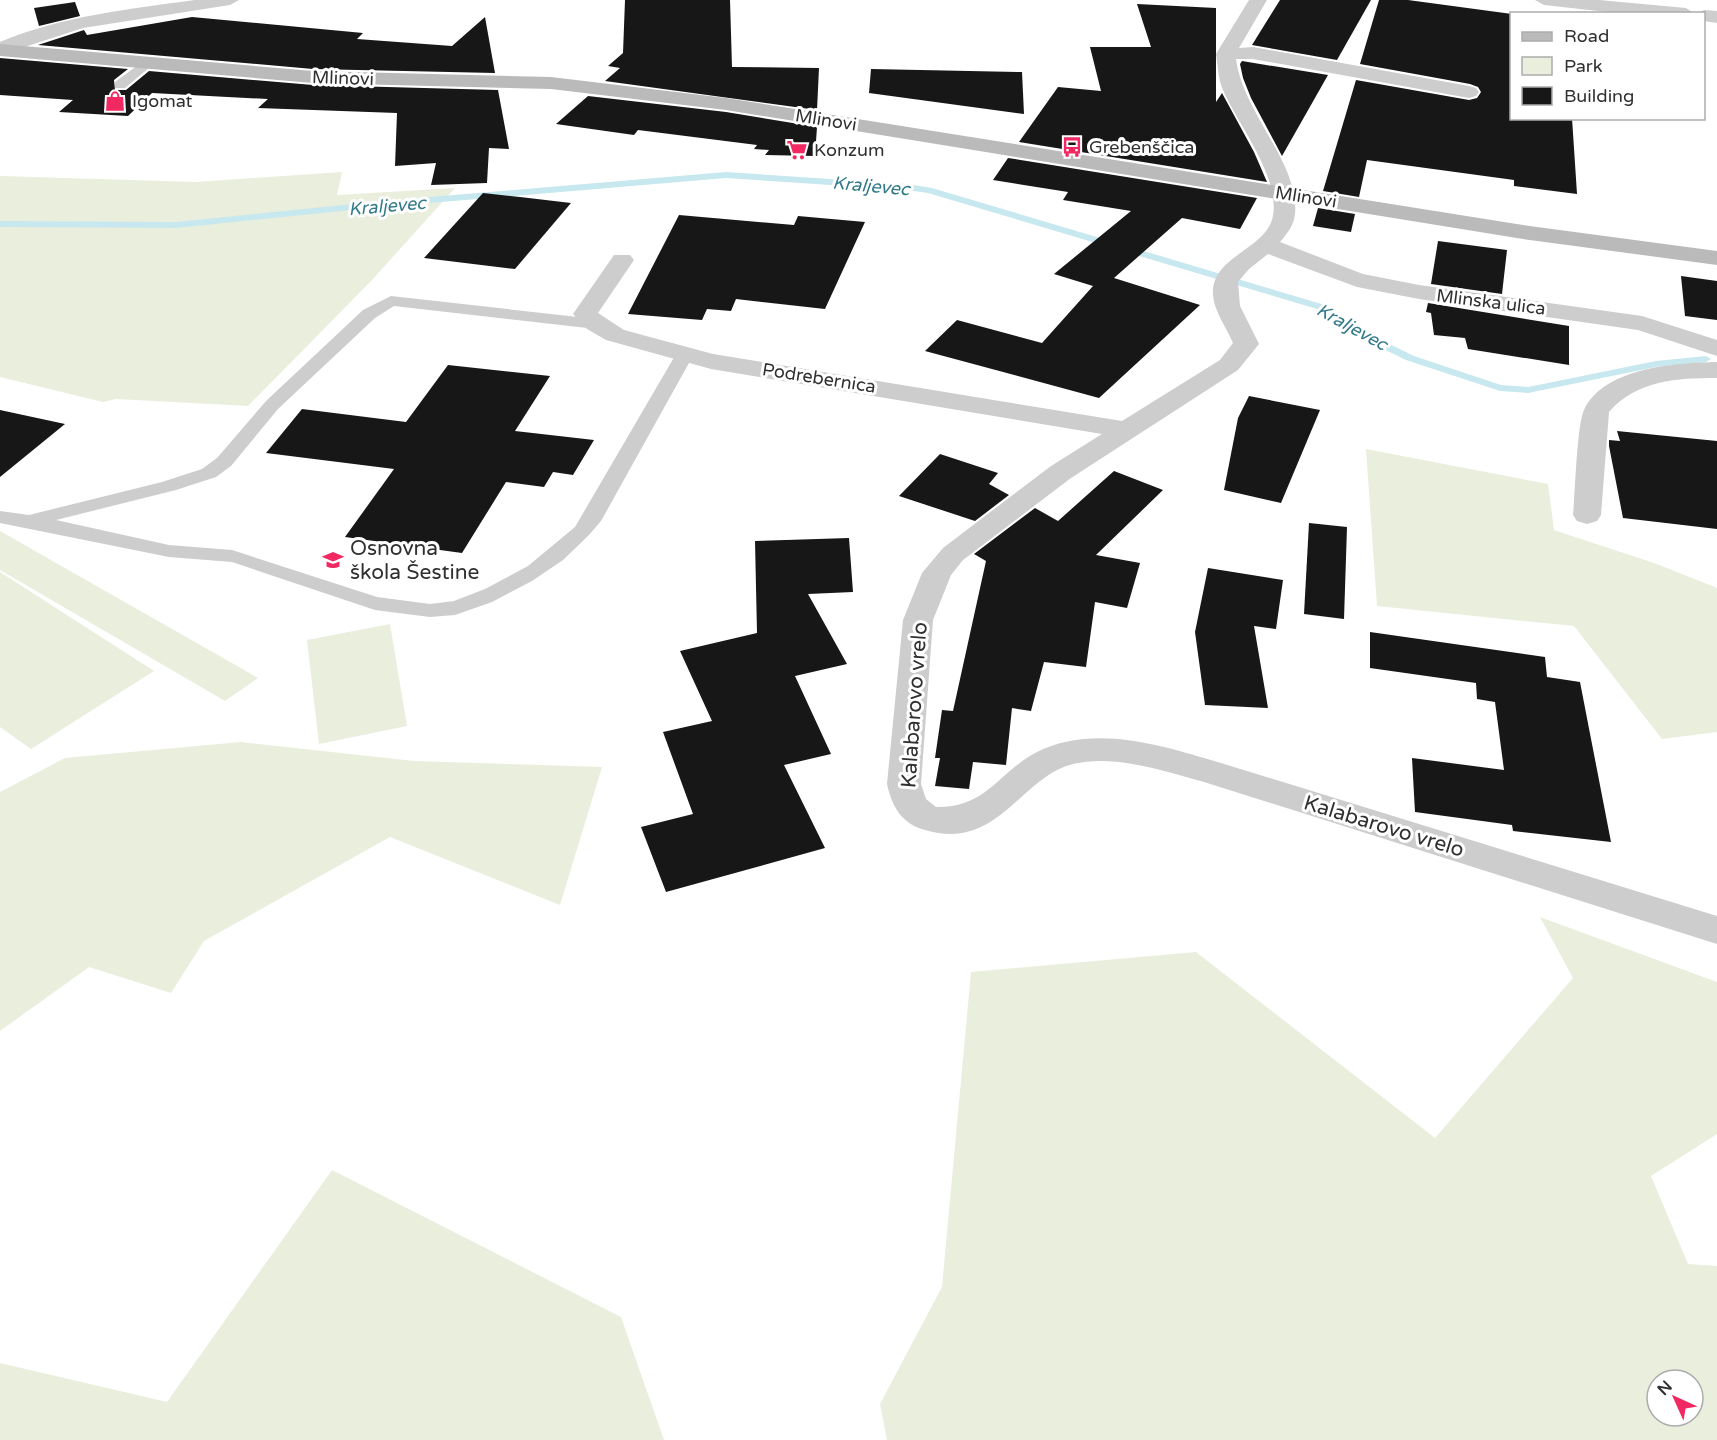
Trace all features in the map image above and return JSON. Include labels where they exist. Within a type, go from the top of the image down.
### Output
[{"type":"main road","name":"Mlinovi","points":[[0,49],[145,64],[313,77],[516,81],[602,88],[726,104],[1523,232],[1717,258]]},
{"type":"street","points":[[0,49],[33,35],[69,27],[230,0]]},
{"type":"street","points":[[1258,0],[1226,54],[1233,90],[1265,149],[1283,193],[1284,217],[1267,245]]},
{"type":"street","points":[[1544,0],[1666,12]]},
{"type":"street","points":[[1226,54],[1263,55],[1469,92]]},
{"type":"street","name":"Kalabarovo vrelo","points":[[1267,245],[1228,277],[1227,303],[1246,344],[1241,353],[1202,382],[1092,450],[953,555],[937,573],[927,591],[918,620],[909,712],[904,784],[907,798],[915,811],[930,819],[949,822],[970,818],[991,808],[1046,762],[1066,754],[1092,749],[1149,756],[1209,771],[1717,930]]},
{"type":"street","name":"Mlinska ulica","points":[[1267,245],[1357,280],[1419,292],[1642,322],[1717,348]]},
{"type":"street","points":[[596,324],[585,314],[622,260]]},
{"type":"street","name":"Podrebernica","points":[[596,324],[615,335],[711,362],[1125,430]]},
{"type":"street","points":[[1587,515],[1596,411],[1605,398],[1643,378],[1674,372],[1717,370]]},
{"type":"lane","points":[[120,85],[145,64]]},
{"type":"lane","points":[[28,522],[170,486],[209,473],[224,462],[280,398],[369,314],[384,303],[392,301],[455,306],[596,324]]},
{"type":"lane","points":[[0,517],[169,551],[217,553],[240,558],[382,604],[431,610],[455,608],[478,600],[530,574],[572,544],[591,521],[685,354]]},
{"type":"green space","points":[[342,172],[337,195],[455,188],[372,280],[248,406],[116,399],[103,402],[0,377],[0,176],[195,182]]},
{"type":"green space","points":[[1366,449],[1548,484],[1554,530],[1657,564],[1717,588],[1717,732],[1662,739],[1574,626],[1377,606]]},
{"type":"green space","points":[[0,531],[258,678],[225,701],[0,570]]},
{"type":"green space","points":[[0,572],[154,671],[31,749],[0,727]]},
{"type":"green space","points":[[390,624],[407,726],[319,744],[307,640]]},
{"type":"green space","points":[[241,742],[414,761],[602,767],[560,905],[390,837],[204,941],[171,993],[89,967],[0,1031],[0,792],[65,758]]},
{"type":"green space","points":[[1540,917],[1717,982],[1717,1134],[1651,1176],[1688,1264],[1717,1266],[1717,1440],[887,1440],[880,1404],[942,1287],[971,972],[1196,952],[1435,1138],[1573,978]]},
{"type":"green space","points":[[332,1170],[621,1317],[664,1440],[0,1440],[0,1363],[167,1402]]},
{"type":"building","points":[[625,0],[730,0],[732,67],[819,68],[817,110],[605,81],[620,68],[608,66],[623,53]]},
{"type":"building","points":[[1280,0],[1371,0],[1337,60],[1252,45]]},
{"type":"building","points":[[1379,0],[1408,0],[1510,14],[1510,120],[1572,120],[1577,194],[1514,186],[1514,180],[1367,160],[1359,197],[1323,191],[1356,80],[1469,100],[1477,98],[1481,92],[1478,87],[1470,84],[1360,64]]},
{"type":"building","points":[[75,2],[80,16],[39,26],[34,8]]},
{"type":"building","points":[[1137,4],[1216,8],[1216,102],[1222,93],[1254,152],[1267,182],[1019,142],[1058,87],[1101,91],[1090,47],[1151,47]]},
{"type":"building","points":[[192,17],[363,33],[357,39],[452,46],[485,17],[495,73],[313,69],[38,45],[84,30],[87,35]]},
{"type":"building","points":[[0,58],[128,69],[114,80],[115,90],[126,90],[149,71],[313,85],[498,90],[509,149],[489,148],[487,183],[431,185],[436,163],[395,166],[397,113],[258,108],[268,99],[152,93],[128,116],[59,112],[73,100],[0,95]]},
{"type":"building","points":[[1242,61],[1328,75],[1282,156],[1251,98],[1243,78],[1240,64]]},
{"type":"building","points":[[871,69],[1022,72],[1024,114],[869,93]]},
{"type":"building","points":[[588,96],[726,112],[817,127],[815,156],[765,155],[769,150],[754,149],[757,145],[638,130],[634,135],[556,124]]},
{"type":"building","points":[[1008,158],[1257,198],[1240,229],[1182,218],[1114,278],[1200,305],[1099,398],[925,351],[957,320],[1042,343],[1093,286],[1054,274],[1131,211],[1063,200],[1068,192],[993,180]]},
{"type":"building","points":[[483,193],[571,203],[515,269],[424,258]]},
{"type":"building","points":[[1318,208],[1355,214],[1351,232],[1313,226]]},
{"type":"building","points":[[679,215],[794,225],[798,216],[865,222],[825,309],[736,299],[731,311],[707,309],[702,320],[628,314]]},
{"type":"building","points":[[1438,241],[1507,250],[1502,294],[1431,284]]},
{"type":"building","points":[[1681,276],[1717,281],[1717,320],[1685,316]]},
{"type":"building","points":[[1428,303],[1569,326],[1569,365],[1468,349],[1465,338],[1434,335],[1431,313],[1426,312]]},
{"type":"building","points":[[448,365],[550,376],[515,431],[594,440],[573,475],[553,472],[544,487],[506,482],[462,553],[345,537],[394,469],[266,453],[302,409],[406,422]]},
{"type":"building","points":[[1249,396],[1320,410],[1281,503],[1224,490],[1238,418]]},
{"type":"building","points":[[0,410],[65,424],[0,477]]},
{"type":"building","points":[[1617,431],[1717,441],[1717,529],[1623,518],[1609,446],[1609,440],[1620,441]]},
{"type":"building","points":[[940,454],[998,473],[989,484],[1009,495],[975,521],[899,496]]},
{"type":"building","points":[[1114,471],[1163,490],[1096,555],[1140,563],[1127,608],[1095,602],[1086,667],[1044,662],[1031,711],[1012,708],[1006,765],[973,762],[969,789],[935,786],[940,758],[935,758],[942,710],[953,711],[986,561],[974,554],[1035,508],[1058,521]]},
{"type":"building","points":[[1309,523],[1347,527],[1344,619],[1304,614]]},
{"type":"building","points":[[849,538],[853,592],[808,594],[847,664],[795,676],[831,754],[784,765],[825,848],[666,892],[641,827],[693,814],[663,732],[712,721],[680,651],[757,633],[755,541]]},
{"type":"building","points":[[1208,568],[1283,580],[1276,629],[1254,626],[1268,708],[1205,705],[1195,632]]},
{"type":"building","points":[[1370,632],[1545,657],[1547,677],[1580,682],[1611,842],[1513,831],[1512,825],[1415,812],[1412,758],[1504,770],[1495,702],[1477,699],[1476,683],[1370,668]]},
{"type":"waterway","name":"Kraljevec","points":[[0,224],[176,225],[382,204],[726,175],[907,187],[929,190],[1321,307],[1365,336],[1410,358],[1500,388],[1528,390],[1656,364],[1706,359]]},
{"type":"place","name":"Igomat","points":[[115,101]]},
{"type":"place","name":"Grebenščica","points":[[1072,147]]},
{"type":"place","name":"Konzum","points":[[797,150]]},
{"type":"place","name":"Osnovna škola Šestine","points":[[333,560]]}]
